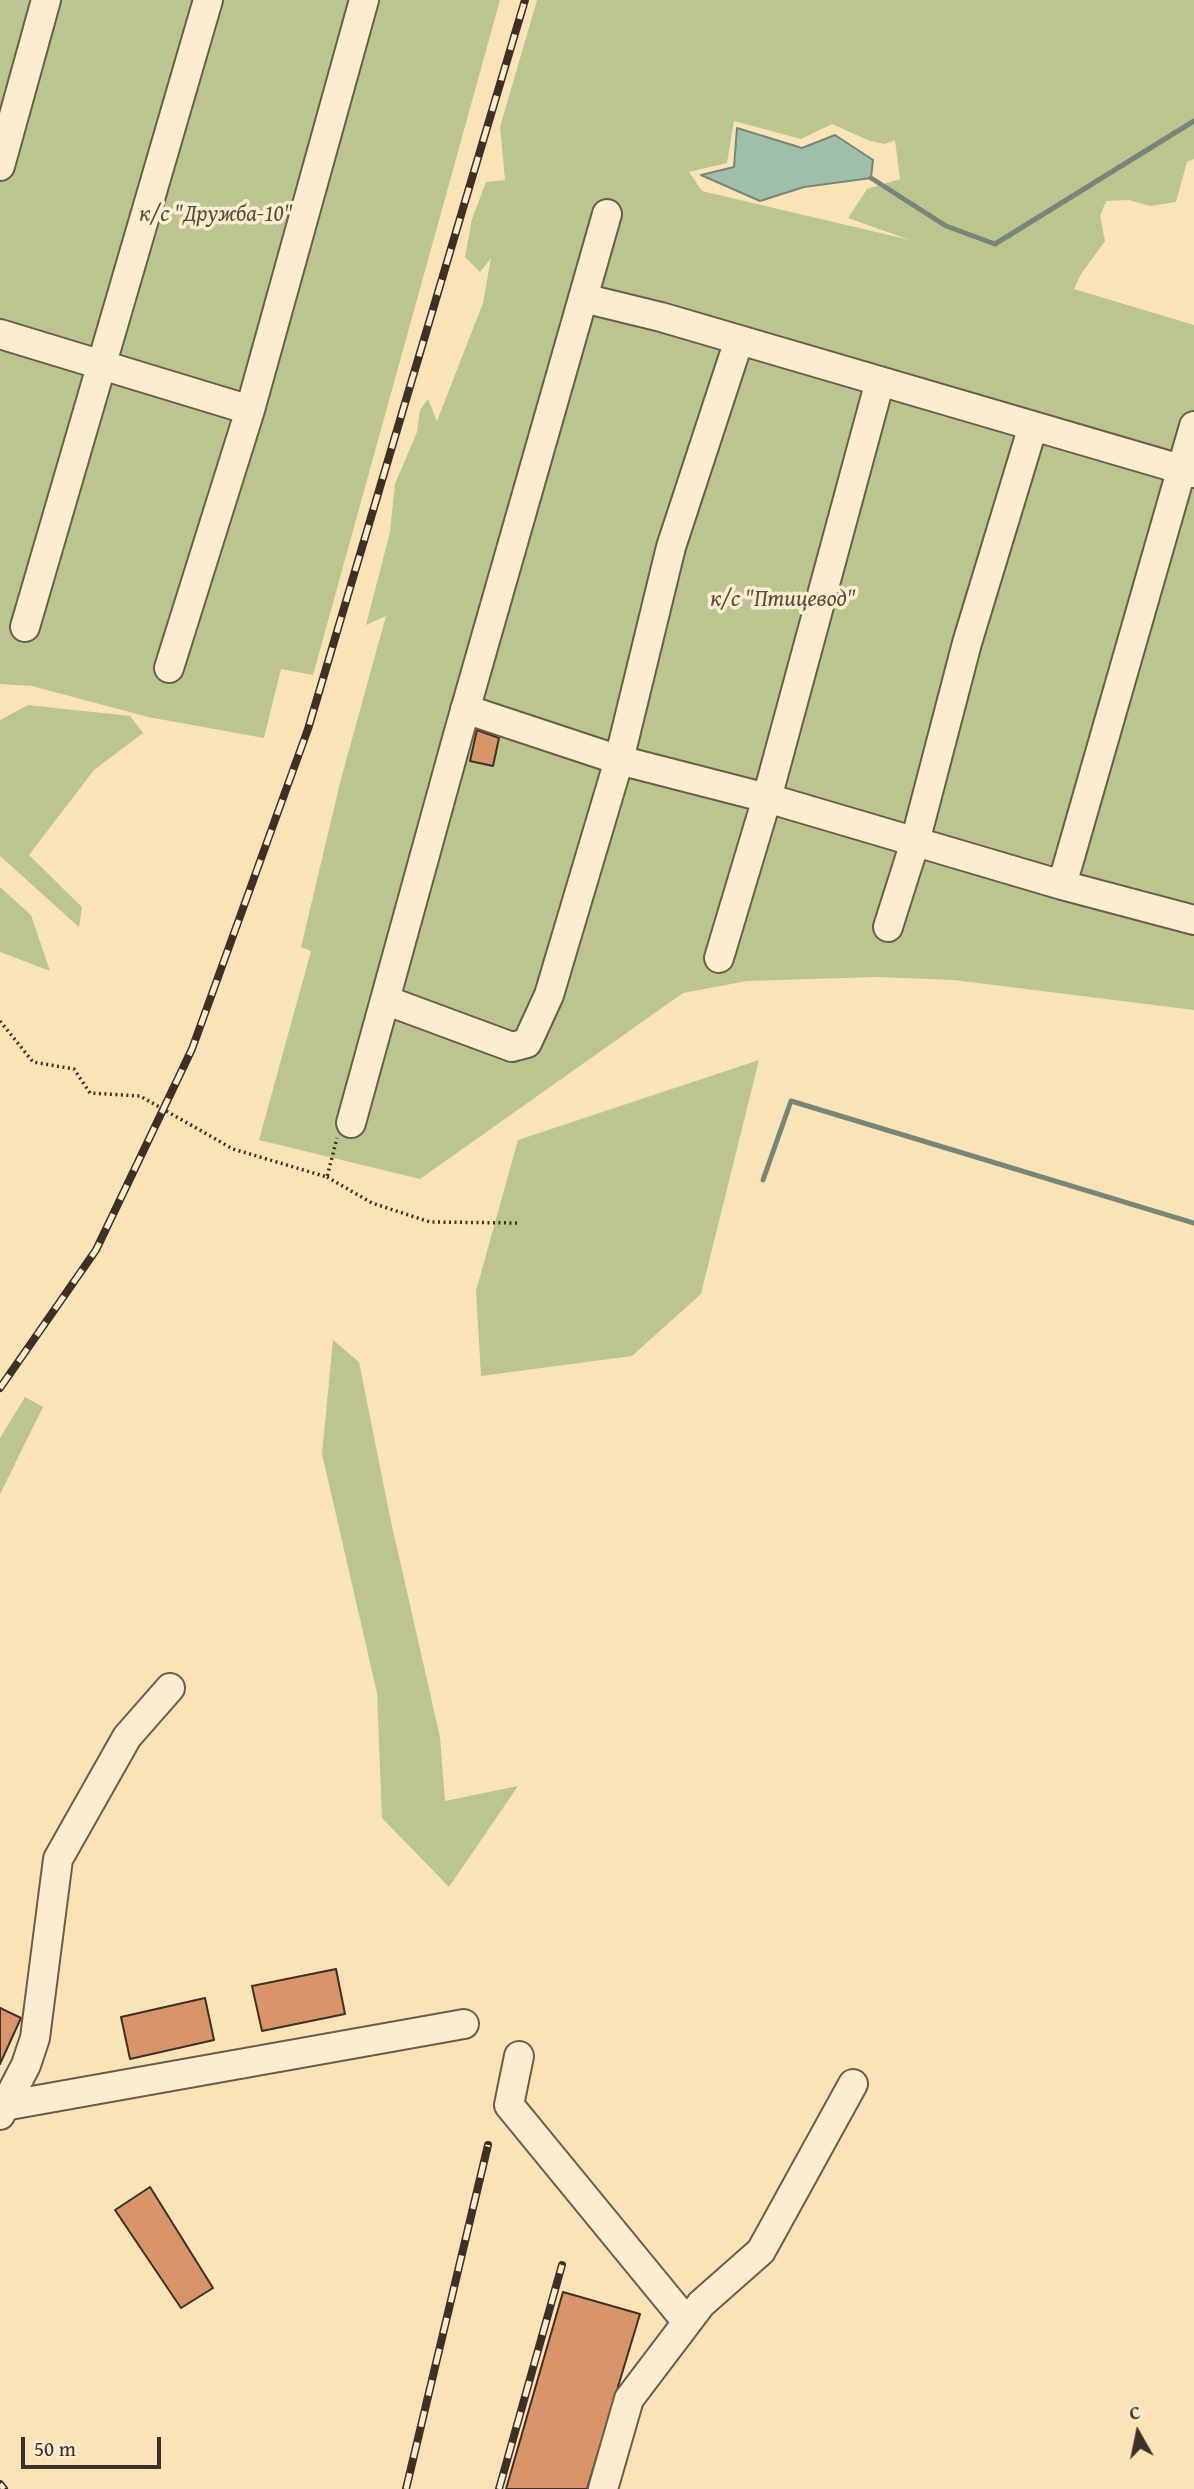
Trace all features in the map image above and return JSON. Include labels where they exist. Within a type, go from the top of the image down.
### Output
[{"type":"lane","points":[[0,166],[46,0]]},
{"type":"lane","points":[[25,627],[208,0]]},
{"type":"lane","points":[[169,668],[250,410],[364,0]]},
{"type":"lane","points":[[351,1123],[465,709],[607,214]]},
{"type":"lane","points":[[583,298],[739,340],[1187,471]]},
{"type":"lane","points":[[0,334],[250,410]]},
{"type":"lane","points":[[385,1000],[512,1046],[527,1043],[549,995],[619,760],[671,547],[739,340]]},
{"type":"lane","points":[[719,958],[767,798],[880,381]]},
{"type":"lane","points":[[888,927],[915,842],[967,642],[1033,426]]},
{"type":"lane","points":[[1062,885],[1187,471],[1194,426]]},
{"type":"lane","points":[[465,709],[619,760],[767,798],[1062,885],[1194,920]]},
{"type":"lane","points":[[2,2110],[26,2065],[35,2038],[58,1859],[127,1737],[170,1688]]},
{"type":"lane","points":[[2,2110],[464,2024]]},
{"type":"lane","points":[[519,2056],[509,2105],[687,2322]]},
{"type":"lane","points":[[603,2489],[629,2399],[701,2304],[761,2251],[853,2084]]},
{"type":"path","points":[[0,1021],[33,1062],[74,1069],[90,1093],[140,1097],[233,1149],[327,1177],[372,1203],[430,1222],[517,1223]]},
{"type":"path","points":[[327,1177],[337,1138],[351,1123]]},
{"type":"green space","name":"к/с \"Дружба-10\"","points":[[0,0],[500,0],[313,675],[281,669],[264,738],[148,717],[32,686],[0,684]]},
{"type":"green space","name":"к/с \"Птицевод\"","points":[[537,0],[1194,0],[1194,159],[1187,162],[1176,202],[1150,206],[1129,200],[1106,201],[1100,216],[1105,241],[1081,274],[1074,289],[1194,325],[1194,1010],[954,980],[877,977],[747,981],[683,993],[420,1179],[259,1140],[311,951],[301,947],[341,779],[386,616],[366,625],[390,532],[395,484],[417,432],[420,410],[428,399],[437,421],[483,303],[491,258],[480,272],[465,257],[472,219],[486,182],[505,180],[500,127]],"holes":[[[734,121],[801,139],[832,124],[870,141],[885,144],[895,140],[900,179],[867,189],[848,218],[910,240],[702,191],[689,172],[727,163]]]},
{"type":"green space","points":[[28,705],[130,716],[143,733],[94,770],[29,855],[82,907],[79,927],[0,856],[0,720]]},
{"type":"green space","points":[[0,887],[31,915],[50,971],[0,952]]},
{"type":"green space","points":[[759,1060],[701,1294],[632,1356],[481,1376],[476,1291],[518,1140]]},
{"type":"green space","points":[[333,1340],[359,1362],[390,1517],[440,1737],[445,1801],[518,1786],[449,1887],[382,1818],[377,1693],[322,1454]]},
{"type":"green space","points":[[25,1397],[43,1407],[0,1494],[0,1438]]},
{"type":"shaded area","points":[[737,128],[802,148],[835,135],[873,160],[871,178],[804,187],[760,201],[701,175],[734,167]]},
{"type":"building","points":[[477,730],[499,738],[493,766],[470,761]]},
{"type":"building","points":[[336,1969],[345,2014],[262,2031],[252,1986]]},
{"type":"building","points":[[205,1998],[214,2040],[130,2059],[121,2017]]},
{"type":"building","points":[[0,2008],[21,2018],[0,2064]]},
{"type":"building","points":[[150,2187],[213,2288],[181,2308],[115,2210]]},
{"type":"building","points":[[563,2292],[640,2314],[587,2489],[506,2489]]},
{"type":"waterway","points":[[871,178],[946,226],[995,244],[1194,121]]},
{"type":"waterway","points":[[763,1180],[791,1101],[1194,1223]]},
{"type":"railway","points":[[0,1388],[96,1250],[192,1049],[308,729],[525,0]]},
{"type":"railway","points":[[406,2489],[488,2145]]},
{"type":"railway","points":[[499,2489],[562,2265]]},
{"type":"railway","points":[[0,2484],[4,2489]]}]
